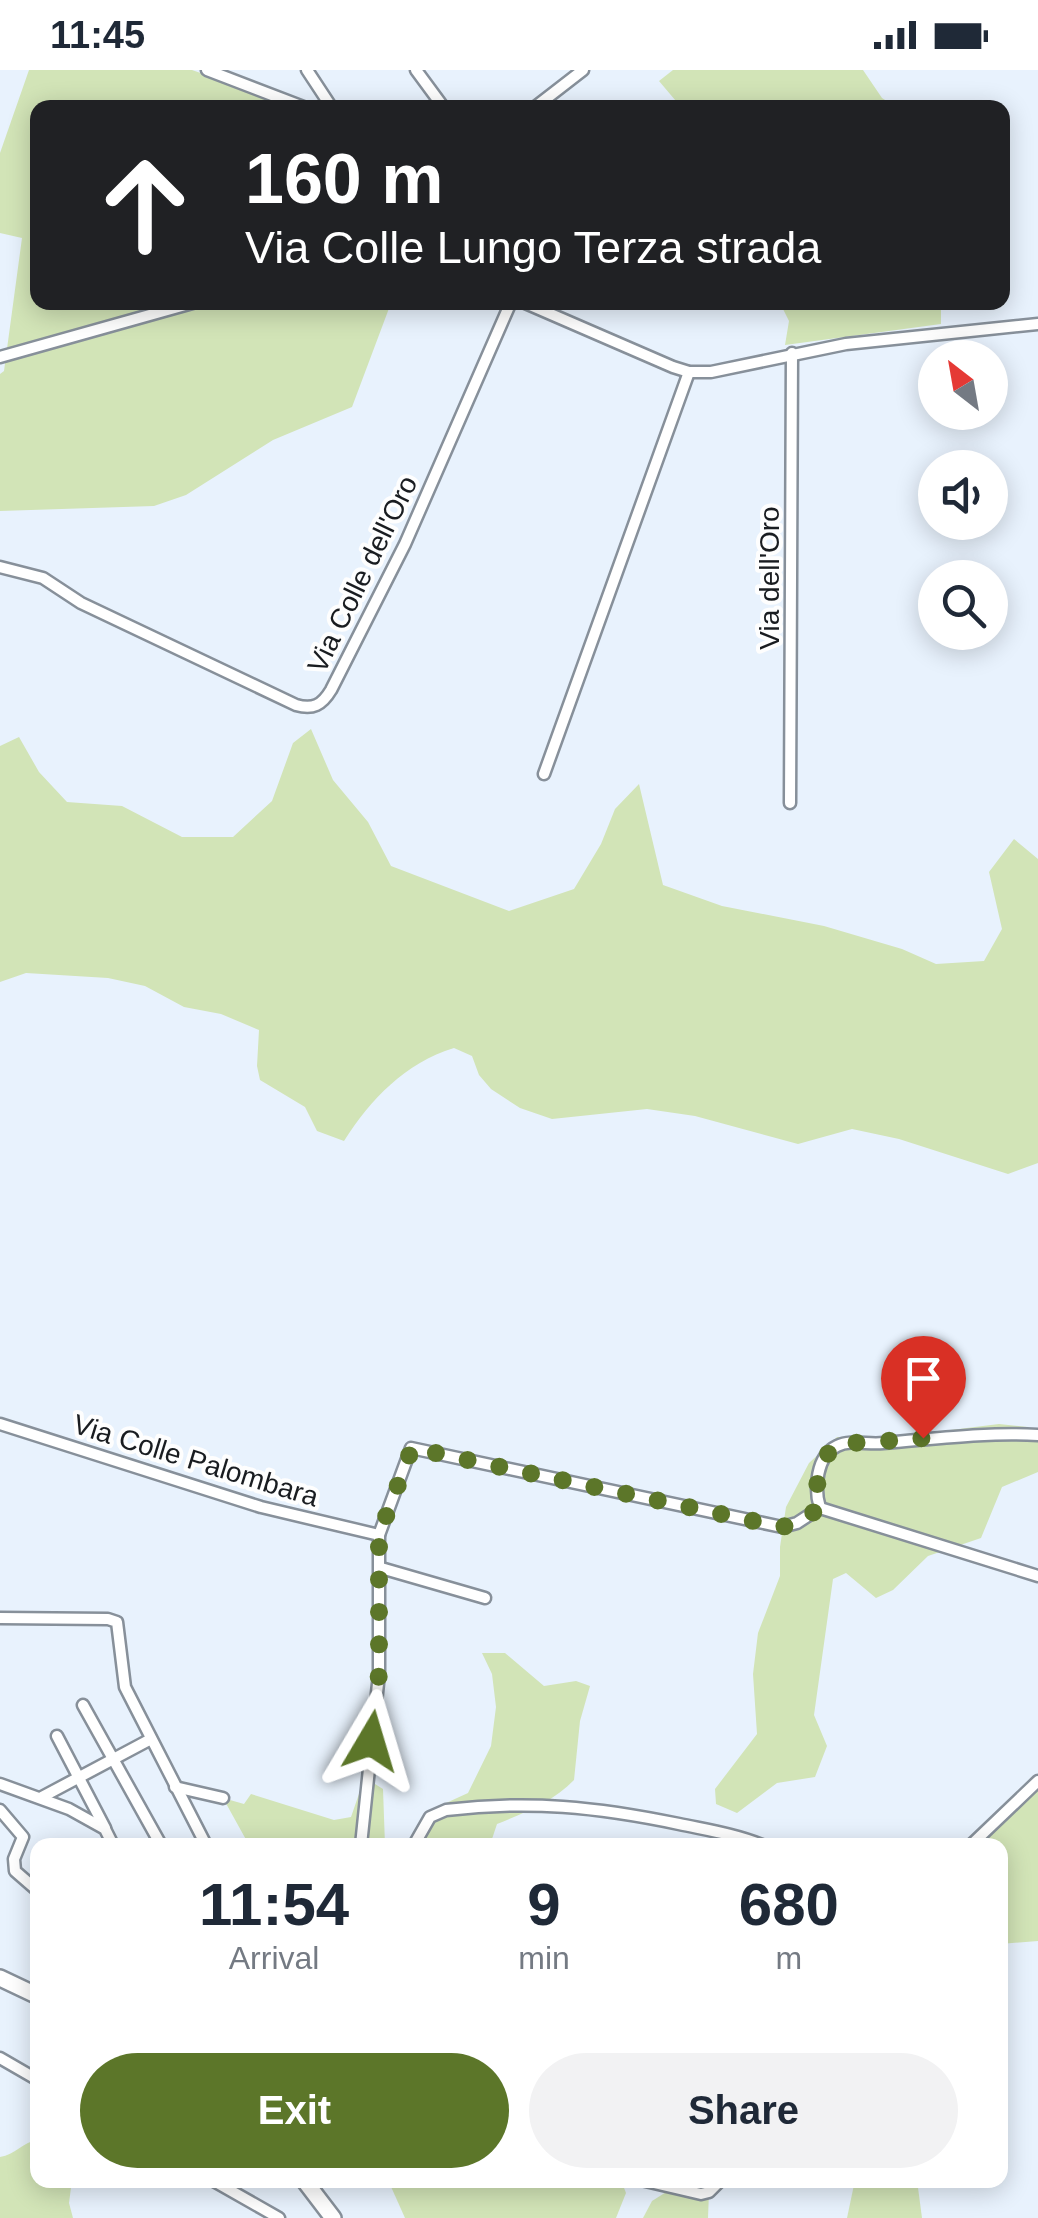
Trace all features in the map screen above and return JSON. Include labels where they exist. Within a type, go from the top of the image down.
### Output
[{"type":"main road","points":[[0,1978],[30,1992]]},
{"type":"main road","points":[[310,2188],[336,2218]]},
{"type":"street","points":[[207,70],[291,100]]},
{"type":"street","points":[[306,70],[327,100]]},
{"type":"street","points":[[416,70],[438,100]]},
{"type":"street","points":[[544,100],[583,70]]},
{"type":"street","points":[[0,357],[167,310]]},
{"type":"street","name":"Via Colle dell'Oro","points":[[0,566],[43,578],[81,603],[296,705],[319,705],[326,699],[404,544],[507,310]]},
{"type":"street","points":[[540,310],[689,372],[711,372],[792,353],[1038,324]]},
{"type":"street","name":"Via dell'Oro","points":[[790,803],[792,353]]},
{"type":"street","points":[[544,774],[689,372]]},
{"type":"street","name":"Via Colle Palombara","points":[[0,1424],[261,1507],[379,1535]]},
{"type":"street","points":[[820,1508],[816,1492],[820,1468],[828,1452],[842,1444],[990,1434],[1038,1435]]},
{"type":"street","points":[[362,1838],[379,1674],[379,1535],[412,1448],[782,1527],[797,1523],[820,1508]]},
{"type":"street","points":[[820,1508],[1038,1576]]},
{"type":"street","points":[[381,1568],[485,1598]]},
{"type":"street","points":[[0,1618],[116,1621],[122,1679],[202,1838]]},
{"type":"street","points":[[83,1705],[158,1838]]},
{"type":"street","points":[[57,1736],[110,1838]]},
{"type":"street","points":[[42,1797],[150,1739]]},
{"type":"street","points":[[977,1838],[1038,1781]]},
{"type":"street","points":[[0,1784],[42,1797],[105,1830]]},
{"type":"street","points":[[175,1787],[222,1798]]},
{"type":"street","points":[[418,1838],[438,1812],[470,1807],[535,1806],[632,1813],[740,1838]]},
{"type":"street","points":[[0,1810],[23,1837],[14,1857],[14,1869],[30,1884]]},
{"type":"street","points":[[0,2058],[30,2076]]},
{"type":"street","points":[[0,2070],[13,2066]]},
{"type":"street","points":[[226,2188],[278,2218]]},
{"type":"street","points":[[674,2188],[700,2194],[713,2188]]},
{"type":"green space","points":[[29,70],[192,70],[277,100],[30,100],[30,310],[388,310],[352,407],[273,440],[186,495],[154,506],[0,511],[0,374],[4,371],[22,238],[0,233],[0,153]]},
{"type":"green space","points":[[673,70],[863,70],[885,100],[675,100],[659,81]]},
{"type":"green space","points":[[784,310],[941,310],[941,324],[785,345],[789,321]]},
{"type":"green space","points":[[311,729],[333,780],[368,822],[391,866],[509,911],[574,889],[601,844],[615,809],[639,784],[663,885],[722,906],[824,926],[902,949],[936,964],[984,961],[1002,929],[989,872],[1014,839],[1038,859],[1038,1163],[1008,1174],[899,1139],[852,1129],[798,1144],[695,1116],[647,1109],[552,1119],[520,1108],[491,1089],[479,1075],[472,1056],[454,1048],[420,1063],[391,1084],[344,1141],[317,1131],[305,1107],[260,1080],[259,1030],[221,1014],[184,1007],[145,986],[108,978],[26,973],[0,982],[0,746],[19,737],[39,772],[67,802],[122,806],[182,837],[233,837],[272,801],[293,743]]},
{"type":"green space","points":[[999,1424],[1028,1427],[1038,1435],[1038,1472],[1002,1487],[981,1538],[928,1556],[893,1590],[876,1598],[846,1573],[833,1579],[814,1715],[827,1746],[815,1777],[777,1783],[737,1813],[716,1804],[715,1789],[757,1734],[753,1674],[758,1633],[780,1576],[786,1507],[809,1463],[837,1437],[886,1438]]},
{"type":"green space","points":[[482,1653],[505,1653],[544,1686],[576,1681],[590,1686],[580,1721],[574,1780],[548,1800],[497,1824],[492,1838],[410,1838],[433,1809],[468,1793],[491,1746],[496,1707],[492,1674]]},
{"type":"green space","points":[[375,1784],[383,1789],[385,1838],[245,1838],[223,1798],[244,1804],[251,1794],[334,1820],[351,1817],[360,1791]]},
{"type":"green space","points":[[1038,1789],[1038,1941],[1008,1943],[1008,1838],[987,1838]]},
{"type":"green space","points":[[30,2142],[30,2188],[71,2188],[73,2218],[0,2218],[0,2157]]},
{"type":"green space","points":[[392,2188],[624,2188],[626,2193],[616,2218],[405,2218]]},
{"type":"green space","points":[[853,2188],[918,2188],[922,2218],[847,2218]]},
{"type":"green space","points":[[671,2189],[709,2192],[708,2218],[643,2218],[652,2201]]},
{"type":"route","points":[[371,1741],[379,1674],[379,1535],[412,1448],[782,1527],[797,1523],[820,1508],[816,1492],[820,1468],[833,1447],[851,1442],[879,1444],[923,1438]]}]
